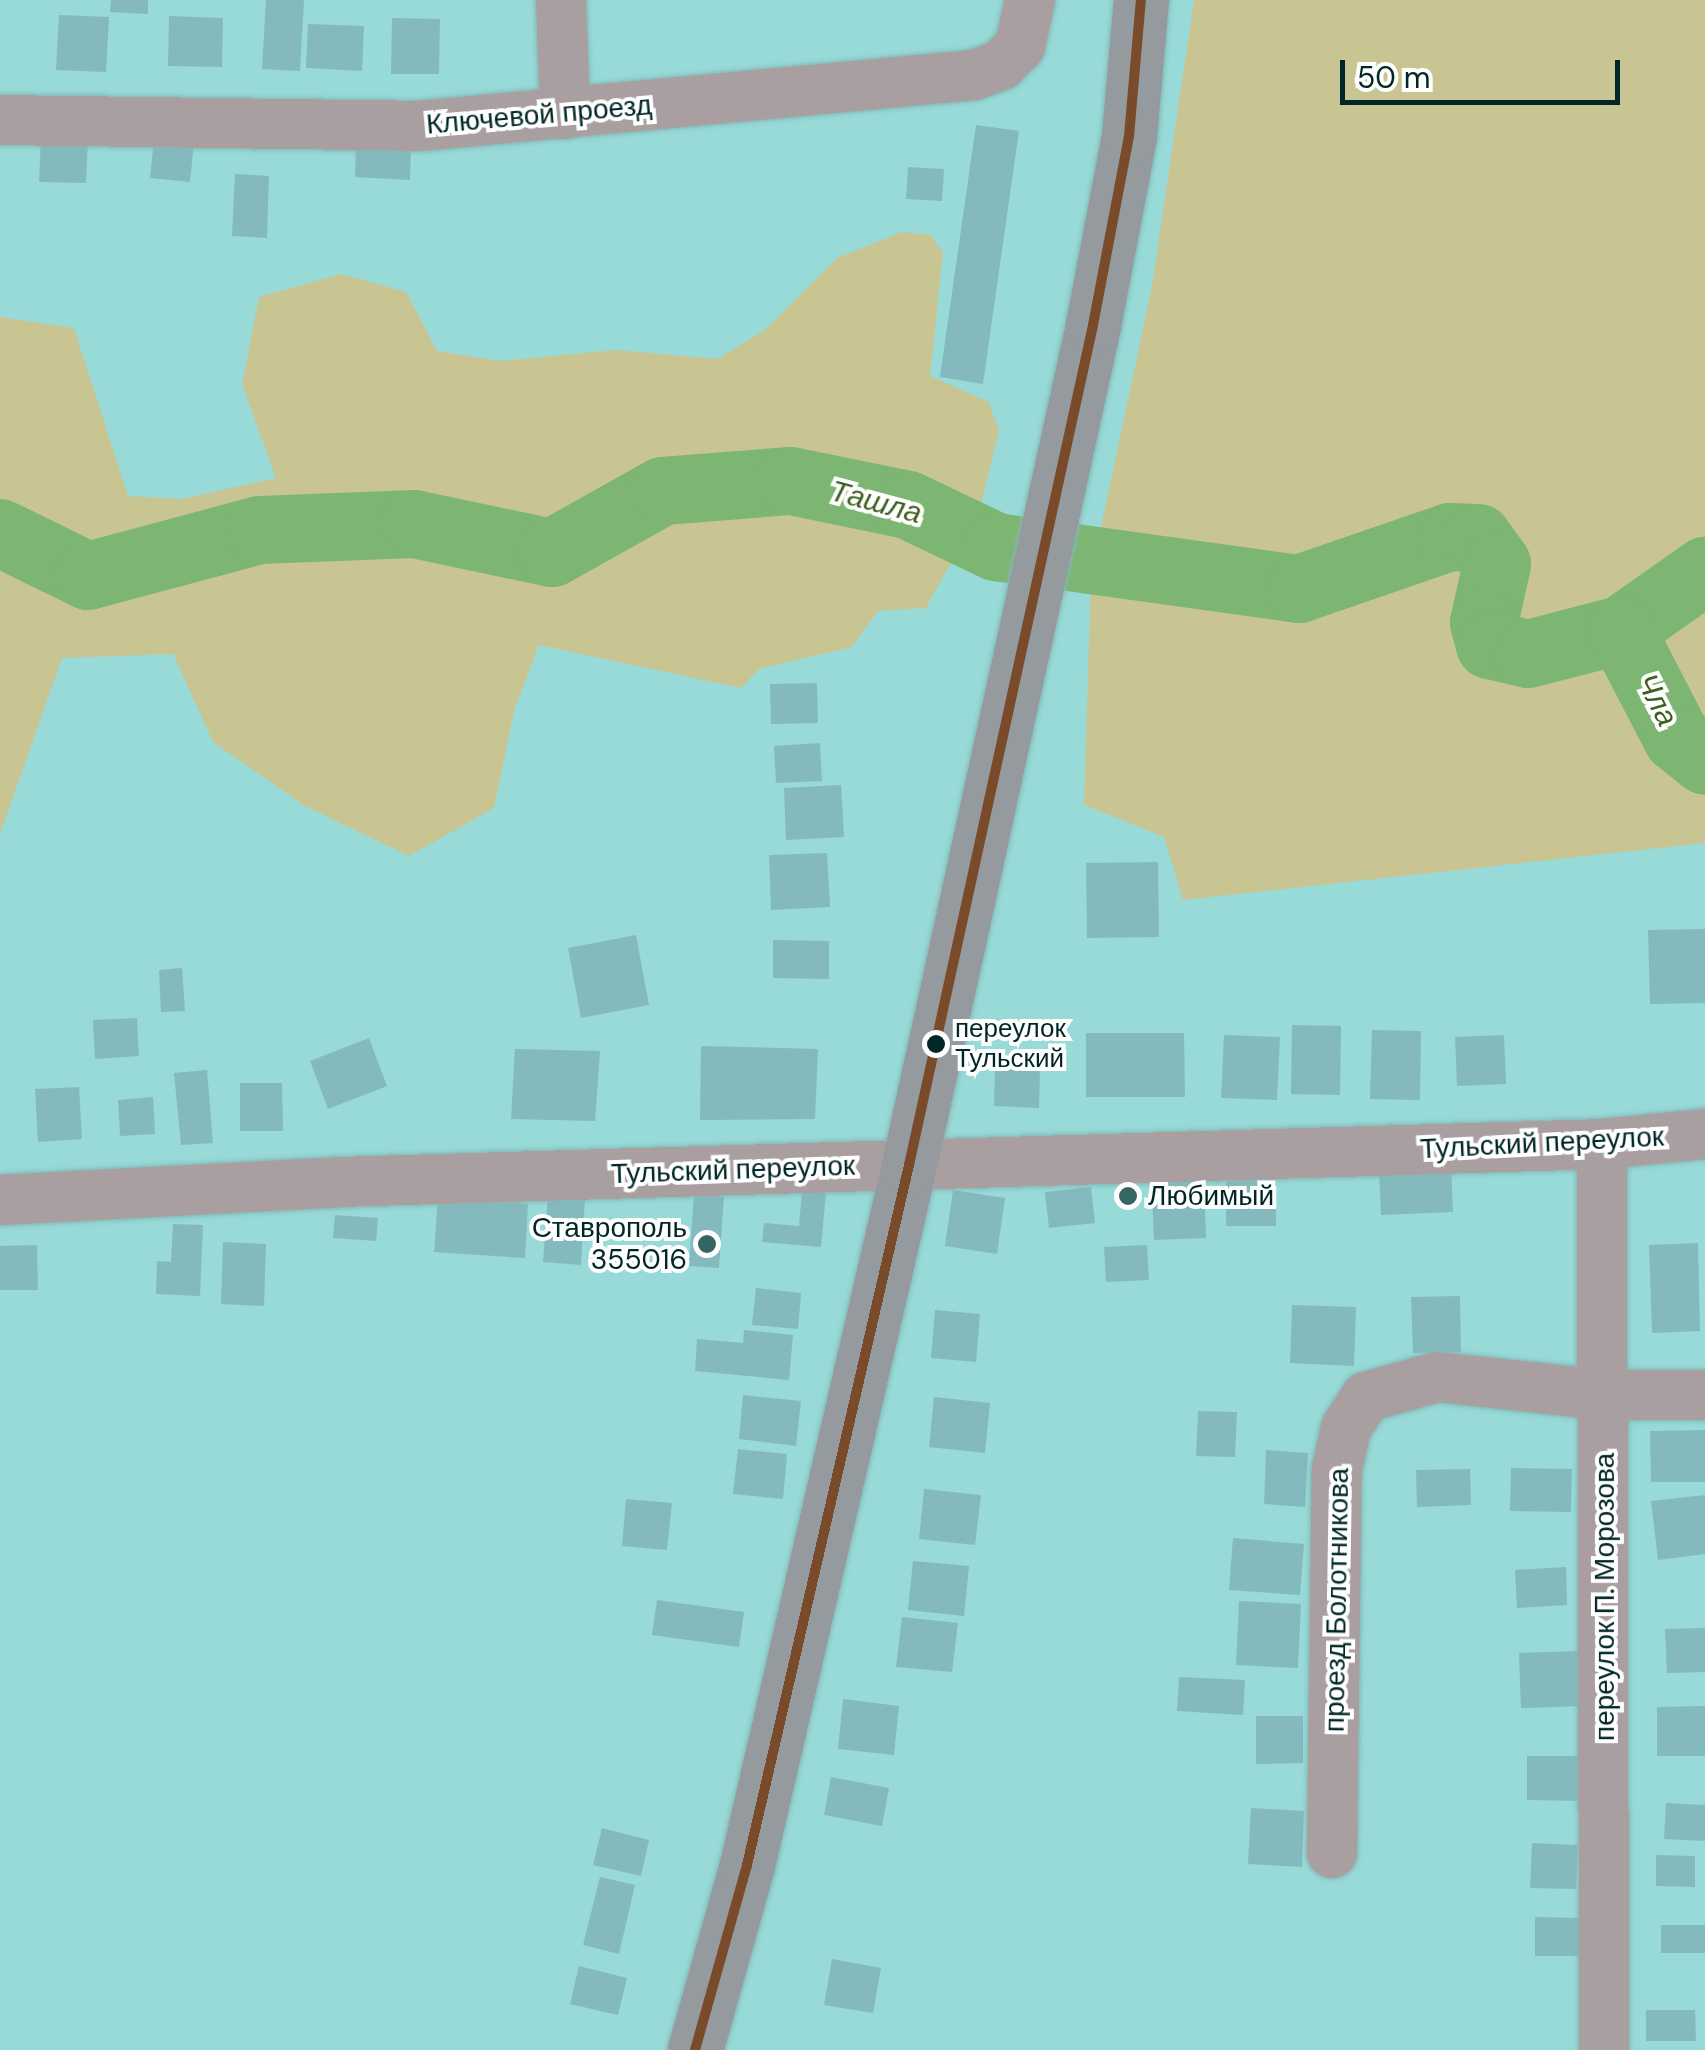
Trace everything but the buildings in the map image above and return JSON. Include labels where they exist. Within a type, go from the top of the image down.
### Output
[{"type":"main road","points":[[695,2050],[747,1865],[909,1166],[1129,136],[1141,0]]},
{"type":"street","points":[[561,0],[564,114]]},
{"type":"street","name":"Ключевой проезд","points":[[0,120],[419,126],[974,75],[1001,65],[1020,46],[1030,0]]},
{"type":"street","name":"Тульский переулок","points":[[0,1200],[1602,1144],[1705,1134]]},
{"type":"street","name":"переулок П. Морозова","points":[[1602,1144],[1606,1394],[1604,2050]]},
{"type":"street","name":"проезд Болотникова","points":[[1332,1853],[1337,1470],[1346,1428],[1366,1396],[1437,1377],[1606,1394],[1705,1395]]},
{"type":"shaded area","points":[[1194,0],[1705,0],[1705,843],[1183,900],[1164,837],[1084,805],[1091,574],[1152,286]]},
{"type":"shaded area","points":[[902,232],[931,235],[943,253],[930,376],[989,402],[999,431],[968,557],[949,566],[926,608],[878,611],[852,647],[759,669],[741,688],[539,645],[514,711],[494,808],[409,856],[305,806],[213,742],[173,654],[62,658],[0,834],[0,317],[74,328],[128,496],[182,499],[276,478],[242,384],[259,297],[341,274],[406,292],[437,351],[500,361],[616,350],[717,359],[765,330],[837,258]]},
{"type":"waterway","name":"Ташла","points":[[0,533],[88,576],[260,530],[414,524],[552,553],[663,491],[791,481],[908,505],[996,547],[1299,589],[1450,537],[1478,538],[1497,564],[1484,623],[1490,645],[1528,654],[1621,630],[1705,571]]},
{"type":"waterway","name":"Чла","points":[[1621,630],[1677,738],[1705,761]]},
{"type":"transit line","points":[[695,2050],[747,1865],[909,1165],[1093,325],[1129,136],[1141,0]]},
{"type":"place","name":"переулок Тульский","points":[[936,1044]]},
{"type":"place","name":"Любимый","points":[[1128,1196]]},
{"type":"place","name":"Ставрополь 355016","points":[[707,1244]]}]
